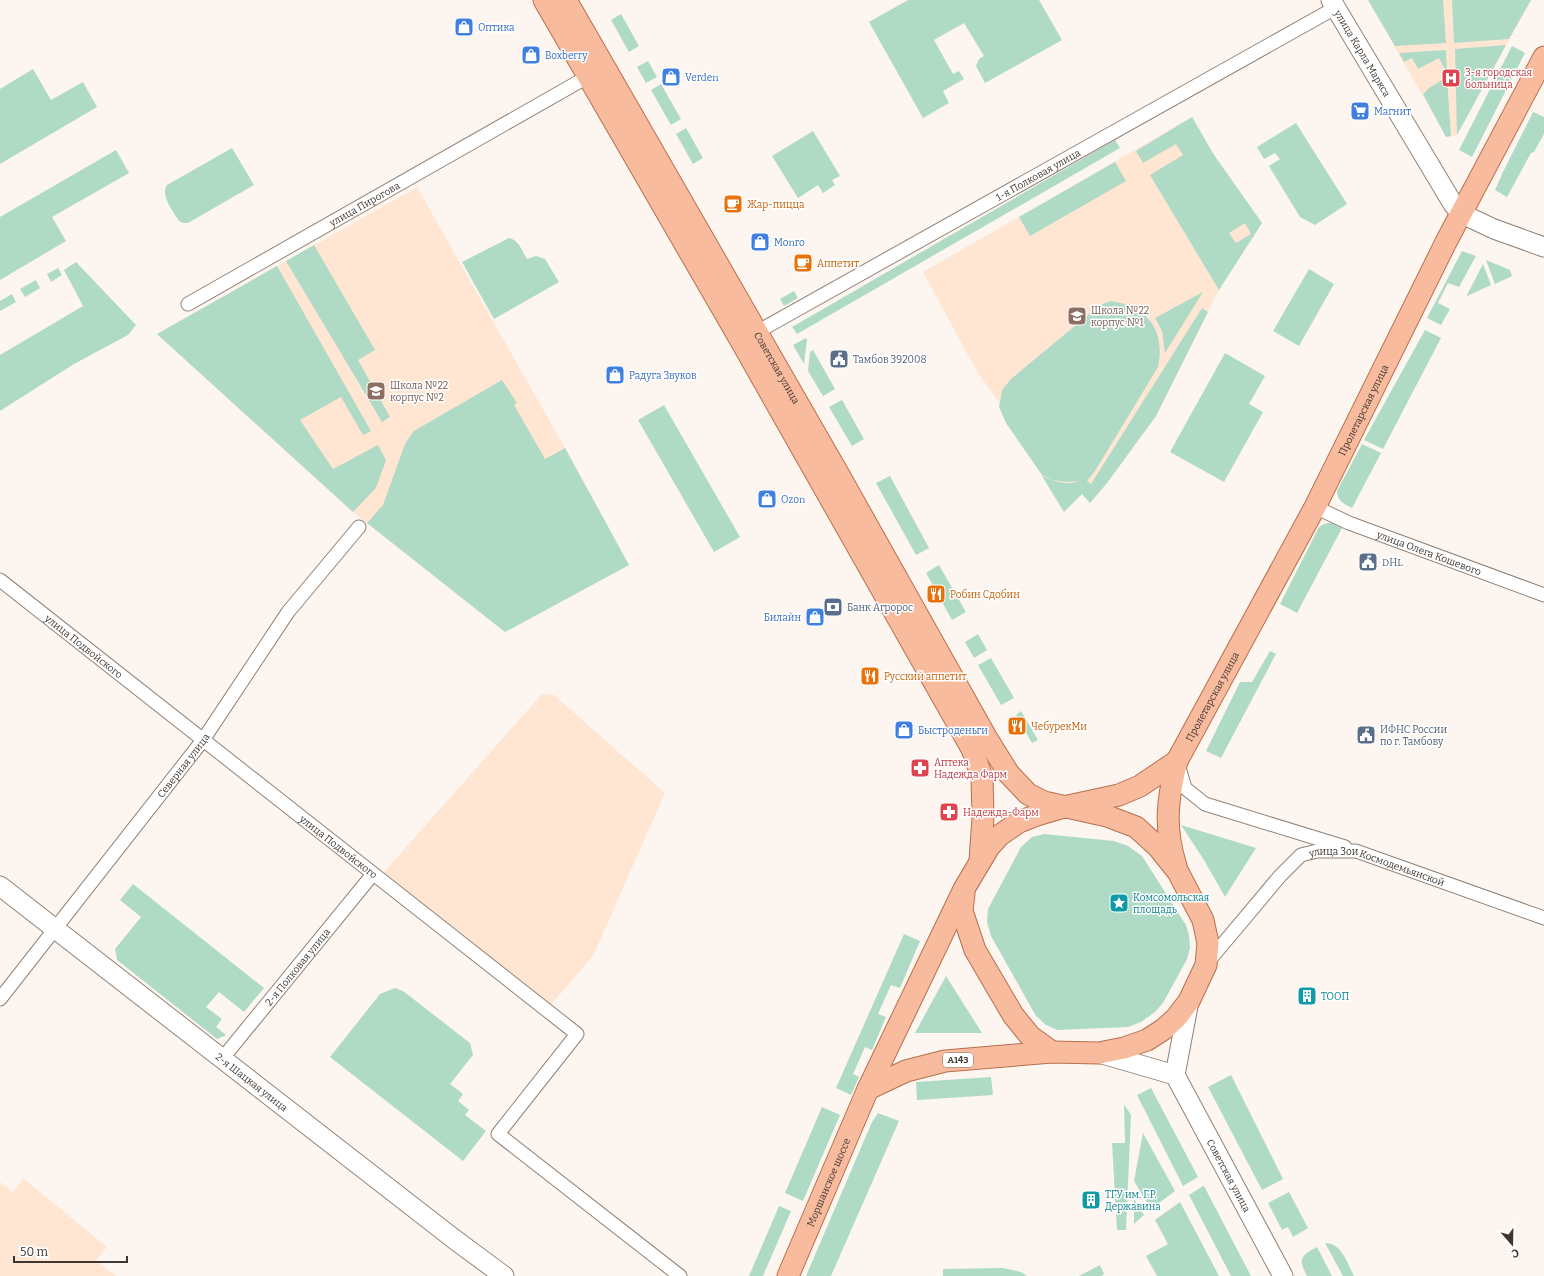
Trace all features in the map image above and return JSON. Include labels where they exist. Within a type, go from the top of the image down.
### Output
[{"type":"main road","points":[[544,0],[749,337],[972,749],[982,777],[983,817],[980,861]]},
{"type":"main road","name":"Советская улица","points":[[568,1],[749,337],[1009,774],[1028,794],[1044,802],[1068,806],[1107,816],[1136,827],[1158,847],[1178,872]]},
{"type":"main road","name":"улица Карла Маркса","points":[[1333,4],[1453,204],[1460,213],[1494,229],[1544,247]]},
{"type":"main road","name":"Пролетарская улица","points":[[1177,761],[1315,507],[1460,213],[1544,56]]},
{"type":"main road","points":[[1098,1054],[1124,1048],[1146,1040],[1164,1029],[1176,1018],[1189,1001],[1206,965],[1208,943],[1203,920],[1178,872],[1170,847],[1168,806],[1177,761]]},
{"type":"main road","name":"Моршанское шоссе","points":[[788,1276],[868,1089],[964,889],[989,847],[1000,835],[1019,822],[1068,806],[1119,795],[1140,786],[1177,761]]},
{"type":"main road","name":"2-я Шацкая улица","points":[[0,886],[454,1239],[504,1276]]},
{"type":"main road","points":[[964,889],[962,911],[975,950],[1013,1015],[1030,1036],[1052,1052],[1098,1054],[1175,1075],[1189,1001]]},
{"type":"main road","name":"А143","points":[[868,1089],[906,1071],[945,1061],[1052,1052]]},
{"type":"main road","name":"Советская улица","points":[[1175,1075],[1283,1276]]},
{"type":"street","name":"1-я Полковая улица","points":[[749,337],[1333,4]]},
{"type":"street","name":"улица Пирогова","points":[[188,304],[589,76]]},
{"type":"street","name":"улица Олега Кошевого","points":[[1315,507],[1349,523],[1544,595]]},
{"type":"street","name":"Северная улица","points":[[0,999],[203,740],[288,612],[359,527]]},
{"type":"street","name":"улица Подвойского","points":[[0,580],[577,1034],[498,1134],[680,1276]]},
{"type":"street","points":[[1177,761],[1185,788],[1205,804],[1356,851]]},
{"type":"street","name":"улица Зои Космодемьянской","points":[[1206,965],[1280,876],[1301,855],[1317,851],[1356,851],[1544,918]]},
{"type":"street","name":"2-я Полковая улица","points":[[222,1059],[373,874]]},
{"type":"shaded area","name":"3-я городская больница","points":[[1368,0],[1531,0],[1457,135],[1446,137]]},
{"type":"shaded area","name":"Школа №22 корпус №1","points":[[1192,117],[1214,155],[1262,223],[1219,290],[1156,416],[1107,483],[1090,503],[1082,494],[1064,512],[998,401],[976,370],[923,272]]},
{"type":"shaded area","name":"Школа №22 корпус №2","points":[[417,187],[565,448],[629,565],[505,632],[349,509],[157,334]]},
{"type":"shaded area","points":[[542,694],[554,695],[665,793],[593,956],[550,1006],[384,872]]},
{"type":"shaded area","points":[[24,1179],[107,1247],[96,1260],[116,1276],[0,1276],[0,1182],[13,1192]]},
{"type":"green space","points":[[908,0],[1039,0],[1062,40],[985,83],[976,66],[979,59],[984,56],[964,23],[934,40],[953,74],[959,71],[964,79],[943,91],[949,103],[923,118],[869,22]]},
{"type":"green space","points":[[1368,0],[1443,0],[1446,43],[1395,46]]},
{"type":"green space","points":[[1452,0],[1531,0],[1509,39],[1454,43]]},
{"type":"green space","points":[[621,14],[639,46],[629,52],[611,20]]},
{"type":"green space","points":[[1506,45],[1457,135],[1455,49]]},
{"type":"green space","points":[[1512,46],[1525,53],[1472,157],[1459,150]]},
{"type":"green space","points":[[1446,50],[1447,73],[1439,58],[1418,69],[1412,58],[1404,62],[1399,53]]},
{"type":"green space","points":[[648,61],[657,77],[646,83],[637,67]]},
{"type":"green space","points":[[33,69],[51,100],[83,82],[97,107],[0,164],[0,89]]},
{"type":"green space","points":[[1447,77],[1451,136],[1446,137],[1423,94],[1429,88]]},
{"type":"green space","points":[[661,84],[681,119],[671,125],[651,90]]},
{"type":"green space","points":[[1533,112],[1544,117],[1544,134],[1534,152],[1531,153],[1507,197],[1495,190]]},
{"type":"green space","points":[[1192,117],[1214,155],[1262,223],[1219,290],[1150,175],[1183,155],[1176,144],[1143,163],[1136,151]],"holes":[[[1245,223],[1251,234],[1236,243],[1229,233]]]},
{"type":"green space","points":[[1296,123],[1347,204],[1315,225],[1300,217],[1269,166],[1280,159],[1275,153],[1264,159],[1257,147]]},
{"type":"green space","points":[[686,128],[703,158],[693,164],[676,134]]},
{"type":"green space","points":[[813,131],[840,176],[832,180],[835,185],[823,193],[818,185],[798,198],[772,156]]},
{"type":"green space","points":[[1115,140],[1120,148],[797,334],[792,327]]},
{"type":"green space","points":[[232,148],[254,185],[188,223],[179,221],[166,199],[165,189],[167,185]]},
{"type":"green space","points":[[116,150],[129,173],[52,217],[66,241],[0,280],[0,217]]},
{"type":"green space","points":[[1115,162],[1126,181],[1030,236],[1019,217]]},
{"type":"green space","points":[[509,238],[518,243],[527,259],[536,256],[545,259],[559,282],[494,319],[462,262]]},
{"type":"green space","points":[[314,245],[375,350],[358,360],[390,417],[382,422],[286,261]]},
{"type":"green space","points":[[1462,251],[1476,256],[1459,287],[1448,283],[1438,303],[1450,309],[1441,325],[1427,318]]},
{"type":"green space","points":[[1486,260],[1510,270],[1512,276],[1495,284]]},
{"type":"green space","points":[[76,262],[136,325],[128,335],[74,364],[0,411],[0,355],[83,306],[64,270]]},
{"type":"green space","points":[[1483,264],[1491,285],[1467,296],[1467,295]]},
{"type":"green space","points":[[277,266],[371,431],[363,435],[341,397],[300,420],[333,469],[378,445],[386,460],[376,488],[353,512],[157,334]]},
{"type":"green space","points":[[58,268],[62,275],[51,282],[47,274]]},
{"type":"green space","points":[[1309,269],[1334,284],[1299,346],[1273,331]]},
{"type":"green space","points":[[36,280],[40,288],[25,297],[20,289]]},
{"type":"green space","points":[[794,291],[798,298],[784,306],[780,299]]},
{"type":"green space","points":[[1203,292],[1165,353],[1162,331],[1155,318]]},
{"type":"green space","points":[[12,294],[16,302],[0,311],[0,301]]},
{"type":"green space","points":[[1111,301],[1135,308],[1144,314],[1156,331],[1160,354],[1158,367],[1095,471],[1087,481],[1091,484],[1202,308],[1208,312],[1156,416],[1107,483],[1090,503],[1082,494],[1064,512],[1042,476],[1050,480],[1065,483],[1079,481],[1067,482],[1052,480],[1042,475],[1006,423],[999,407],[1002,390],[1011,379],[1100,305]]},
{"type":"green space","points":[[1425,330],[1441,338],[1383,449],[1364,440]]},
{"type":"green space","points":[[806,338],[807,340],[804,364],[793,345]]},
{"type":"green space","points":[[813,350],[835,389],[823,396],[808,371],[810,352]]},
{"type":"green space","points":[[1225,353],[1265,376],[1249,404],[1263,412],[1224,482],[1170,452]]},
{"type":"green space","points":[[502,380],[517,403],[514,405],[545,459],[565,448],[629,565],[505,632],[367,523],[383,505],[405,444],[414,431]]},
{"type":"green space","points":[[842,400],[864,439],[852,446],[829,407]]},
{"type":"green space","points":[[664,405],[740,537],[714,552],[638,420]]},
{"type":"green space","points":[[1362,444],[1381,453],[1352,508],[1340,500],[1337,491]]},
{"type":"green space","points":[[890,476],[929,548],[916,555],[876,483]]},
{"type":"green space","points":[[1332,522],[1342,528],[1297,613],[1280,604],[1319,527]]},
{"type":"green space","points":[[939,565],[966,612],[952,620],[926,573]]},
{"type":"green space","points":[[978,634],[987,650],[974,658],[965,642]]},
{"type":"green space","points":[[1270,651],[1276,654],[1221,758],[1206,751],[1240,682],[1252,682]]},
{"type":"green space","points":[[991,658],[1014,698],[1001,705],[978,665]]},
{"type":"green space","points":[[1021,711],[1038,740],[1032,743],[1016,715]]},
{"type":"green space","points":[[1181,825],[1256,848],[1225,897],[1204,860]]},
{"type":"green space","points":[[1044,834],[1114,841],[1128,846],[1142,856],[1186,925],[1189,935],[1190,948],[1187,959],[1163,1003],[1155,1012],[1141,1022],[1128,1027],[1057,1030],[1046,1025],[1036,1016],[991,936],[987,922],[988,909],[1021,847],[1032,837]]},
{"type":"green space","points":[[133,884],[264,988],[244,1012],[219,992],[206,1007],[222,1019],[216,1027],[226,1035],[217,1039],[117,960],[115,949],[141,917],[120,900]]},
{"type":"green space","points":[[904,934],[920,941],[900,988],[891,985],[878,1014],[886,1017],[872,1050],[865,1047],[853,1074],[859,1077],[851,1095],[836,1088]]},
{"type":"green space","points":[[946,976],[982,1033],[915,1033]]},
{"type":"green space","points":[[395,988],[403,991],[470,1043],[473,1055],[450,1084],[463,1094],[458,1101],[469,1110],[465,1115],[486,1131],[463,1161],[330,1057],[380,994]]},
{"type":"green space","points":[[1231,1075],[1283,1179],[1262,1190],[1208,1087]]},
{"type":"green space","points":[[991,1077],[993,1095],[917,1100],[916,1082]]},
{"type":"green space","points":[[1151,1088],[1198,1177],[1183,1186],[1137,1095]]},
{"type":"green space","points":[[1124,1104],[1131,1115],[1126,1230],[1117,1230],[1112,1143],[1125,1143]]},
{"type":"green space","points":[[822,1107],[840,1115],[803,1201],[785,1193]]},
{"type":"green space","points":[[878,1113],[899,1121],[831,1276],[806,1276],[872,1122]]},
{"type":"green space","points":[[1143,1133],[1175,1191],[1151,1209],[1134,1181]]},
{"type":"green space","points":[[1203,1186],[1251,1276],[1231,1276],[1189,1195]]},
{"type":"green space","points":[[1289,1192],[1308,1228],[1293,1237],[1288,1227],[1282,1230],[1268,1203]]},
{"type":"green space","points":[[1134,1199],[1144,1215],[1134,1224]]},
{"type":"green space","points":[[1180,1202],[1219,1276],[1157,1276],[1146,1256],[1168,1244],[1155,1220]]},
{"type":"green space","points":[[779,1206],[791,1211],[763,1276],[749,1276]]},
{"type":"green space","points":[[1325,1243],[1336,1246],[1340,1250],[1354,1276],[1343,1276]]},
{"type":"green space","points":[[1317,1247],[1332,1276],[1307,1276],[1302,1266],[1302,1258]]},
{"type":"green space","points":[[1100,1265],[1104,1274],[1102,1276],[1079,1276]]},
{"type":"green space","points":[[1003,1268],[1021,1272],[1027,1276],[943,1276],[943,1269]]},
{"type":"place","name":"Оптика","points":[[464,27]]},
{"type":"place","name":"Boxberry","points":[[531,55]]},
{"type":"place","name":"Verden","points":[[671,77]]},
{"type":"place","name":"3-я городская больница","points":[[1451,78]]},
{"type":"place","name":"Магнит","points":[[1360,111]]},
{"type":"place","name":"Жар-пицца","points":[[733,204]]},
{"type":"place","name":"Monro","points":[[760,242]]},
{"type":"place","name":"Аппетит","points":[[803,263]]},
{"type":"place","name":"Школа №22 корпус №1","points":[[1077,316]]},
{"type":"place","name":"Тамбов 392008","points":[[839,359]]},
{"type":"place","name":"Радуга Звуков","points":[[615,375]]},
{"type":"place","name":"Школа №22 корпус №2","points":[[376,391]]},
{"type":"place","name":"Ozon","points":[[767,499]]},
{"type":"place","name":"DHL","points":[[1368,562]]},
{"type":"place","name":"Робин Сдобин","points":[[936,594]]},
{"type":"place","name":"Банк Агророс","points":[[833,607]]},
{"type":"place","name":"Билайн","points":[[815,617]]},
{"type":"place","name":"Русский аппетит","points":[[870,676]]},
{"type":"place","name":"ЧебурекМи","points":[[1017,726]]},
{"type":"place","name":"Быстроденьги","points":[[904,730]]},
{"type":"place","name":"ИФНС России по г. Тамбову","points":[[1366,735]]},
{"type":"place","name":"Аптека Надежда Фарм","points":[[920,768]]},
{"type":"place","name":"Надежда-Фарм","points":[[949,812]]},
{"type":"place","name":"Комсомольская площадь","points":[[1119,903]]},
{"type":"place","name":"ТООП","points":[[1307,996]]},
{"type":"place","name":"ТГУ им. Г.Р. Державина","points":[[1091,1200]]}]
